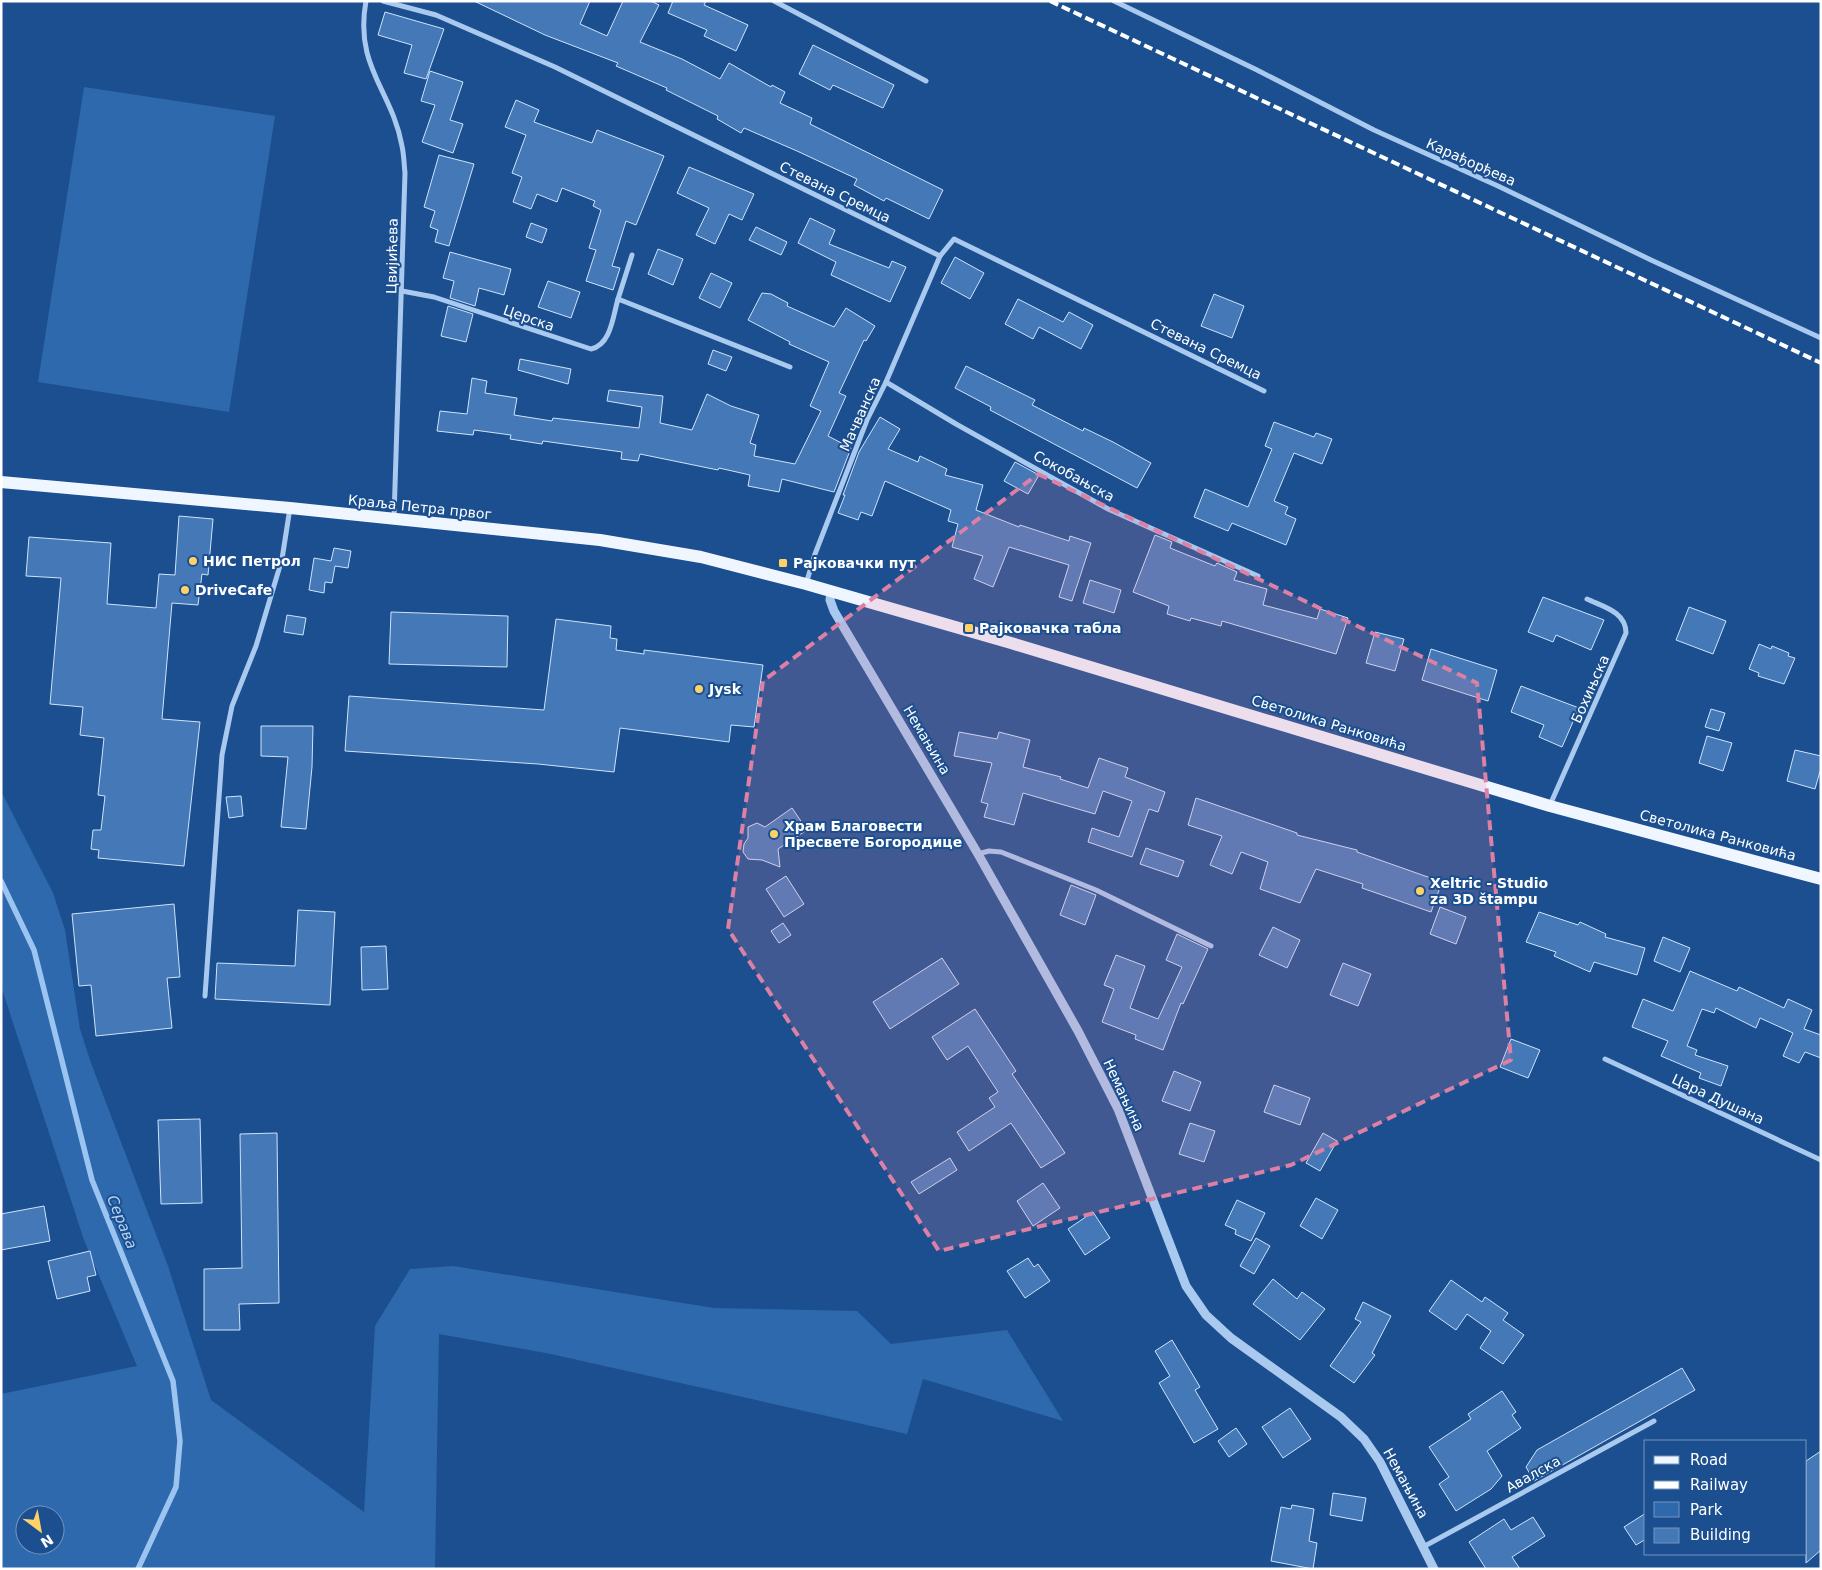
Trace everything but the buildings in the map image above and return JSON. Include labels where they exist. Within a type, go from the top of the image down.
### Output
[{"type":"main road","name":"Краља Петра првог","points":[[1,482],[290,508],[648,547],[709,559],[831,592]]},
{"type":"main road","name":"Светолика Ранковића","points":[[831,592],[1011,642],[1550,806],[1821,879]]},
{"type":"street","name":"Цвијићева","points":[[366,1],[362,20],[364,45],[370,68],[402,145],[405,173],[394,520]]},
{"type":"street","name":"Стевана Сремца","points":[[383,1],[436,15],[555,67],[940,256],[954,239],[1264,391]]},
{"type":"street","points":[[774,1],[926,81]]},
{"type":"street","name":"Карађорђева","points":[[1114,1],[1257,70],[1374,130],[1498,186],[1651,260],[1821,338]]},
{"type":"street","name":"Церска","points":[[402,291],[434,297],[591,350],[597,348],[605,341],[632,255]]},
{"type":"street","name":"Мачванска","points":[[806,584],[815,554],[866,420],[886,382],[940,256]]},
{"type":"street","points":[[618,299],[790,367]]},
{"type":"street","name":"Сокобањска","points":[[886,382],[956,424],[1108,508],[1258,576]]},
{"type":"street","points":[[205,996],[222,756],[232,706],[256,646],[282,559],[290,508]]},
{"type":"street","name":"Немањина","points":[[831,592],[830,600],[834,611],[978,854],[1078,1031],[1118,1109],[1186,1286],[1206,1315],[1231,1338],[1341,1417],[1364,1439],[1380,1462],[1434,1569]]},
{"type":"street","name":"Бохињска","points":[[1550,806],[1626,633],[1626,626],[1621,615],[1587,599]]},
{"type":"street","points":[[978,854],[990,851],[1010,856],[1096,890],[1211,946]]},
{"type":"street","name":"Цара Душана","points":[[1605,1059],[1821,1160]]},
{"type":"street","name":"Авалска","points":[[1424,1547],[1654,1421]]},
{"type":"highlighted area","points":[[1038,474],[1477,683],[1511,1060],[1291,1165],[939,1251],[728,929],[763,681]]},
{"type":"green space","points":[[84,87],[275,116],[229,412],[38,382]]},
{"type":"green space","points":[[1,791],[53,893],[65,930],[80,1029],[91,1063],[168,1266],[211,1400],[364,1512],[375,1326],[410,1269],[453,1266],[714,1308],[857,1311],[891,1344],[1007,1330],[1063,1421],[923,1379],[907,1434],[551,1354],[439,1334],[435,1569],[1,1569],[1,1394],[137,1366],[84,1240],[1,986]]},
{"type":"waterway","name":"Серава","points":[[1,881],[34,950],[92,1180],[173,1381],[180,1441],[176,1487],[138,1569]]},
{"type":"railway","points":[[1050,1],[1821,363]]},
{"type":"place","name":"НИС Петрол","points":[[193,561]]},
{"type":"place","name":"Рајковачки пут","points":[[783,563]]},
{"type":"place","name":"DriveCafe","points":[[185,590]]},
{"type":"place","name":"Рајковачка табла","points":[[969,628]]},
{"type":"place","name":"Jysk","points":[[699,689]]},
{"type":"place","name":"Храм Благовести Пресвете Богородице","points":[[774,834]]},
{"type":"place","name":"Xeltric - Studio za 3D štampu","points":[[1420,891]]}]
